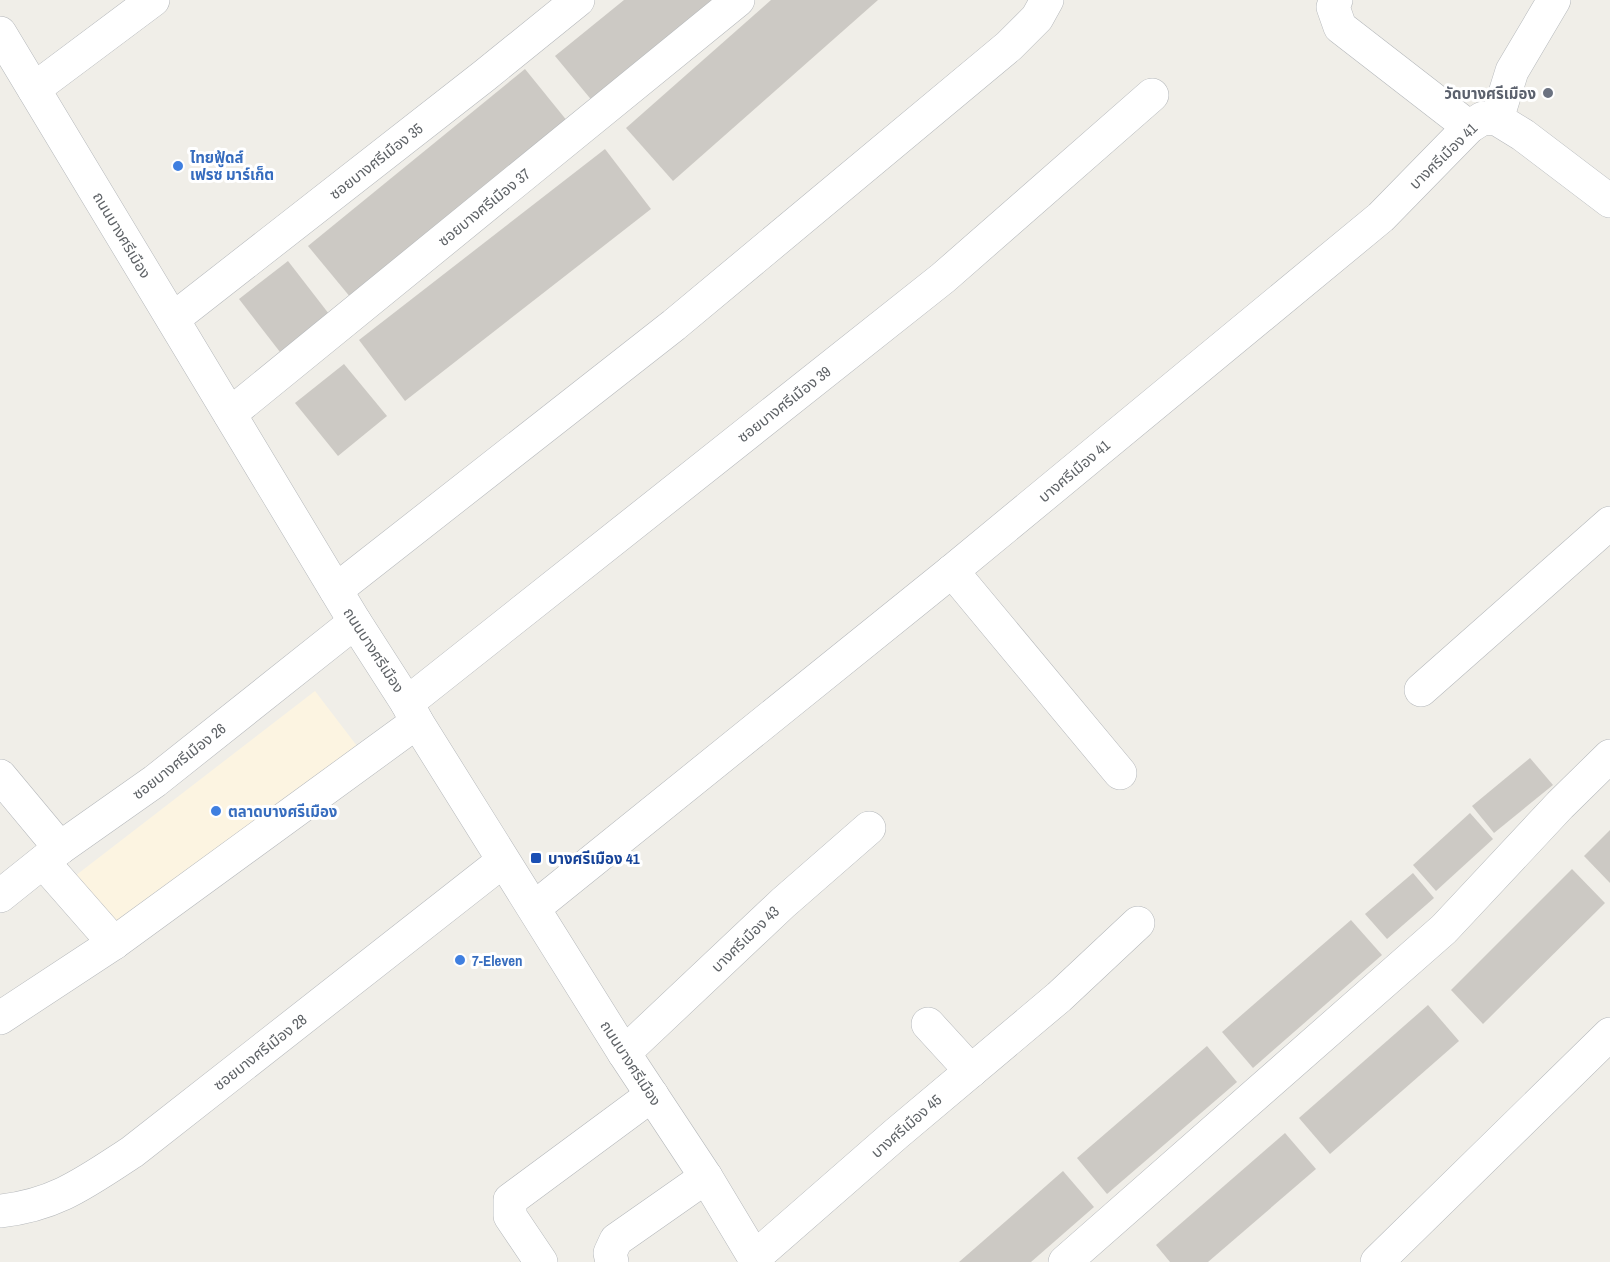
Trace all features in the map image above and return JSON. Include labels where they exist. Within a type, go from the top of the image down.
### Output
[{"type":"street","points":[[34,89],[153,0]]},
{"type":"street","name":"ซอยบางศรีเมือง 35","points":[[174,319],[578,0]]},
{"type":"street","name":"ซอยบางศรีเมือง 37","points":[[230,414],[738,0]]},
{"type":"street","points":[[336,590],[674,325],[1009,46],[1037,18],[1047,0]]},
{"type":"street","points":[[1336,0],[1333,7],[1340,27],[1483,123],[1554,0]]},
{"type":"street","name":"ถนนบางศรีเมือง","points":[[0,33],[355,622],[503,861],[624,1053],[706,1177],[756,1260]]},
{"type":"street","name":"ซอยบางศรีเมือง 39","points":[[0,1018],[114,943],[412,712],[944,278],[1152,96]]},
{"type":"street","name":"บางศรีเมือง 41","points":[[534,908],[952,571],[1381,217],[1445,153],[1483,123],[1523,135],[1610,201]]},
{"type":"street","points":[[1421,690],[1610,523]]},
{"type":"street","points":[[952,571],[1120,773]]},
{"type":"street","name":"ซอยบางศรีเมือง 26","points":[[0,896],[51,855],[155,781],[355,622]]},
{"type":"street","points":[[1065,1262],[1444,929],[1560,805],[1610,756]]},
{"type":"street","points":[[0,776],[51,855],[114,943]]},
{"type":"street","name":"บางศรีเมือง 43","points":[[624,1053],[783,903],[869,828]]},
{"type":"street","name":"ซอยบางศรีเมือง 28","points":[[0,1211],[47,1202],[77,1188],[132,1152],[503,861]]},
{"type":"street","name":"บางศรีเมือง 45","points":[[756,1260],[1059,997],[1138,923]]},
{"type":"street","points":[[928,1024],[971,1071]]},
{"type":"street","points":[[1377,1262],[1610,1034]]},
{"type":"street","points":[[541,1262],[510,1216],[510,1200],[652,1095]]},
{"type":"street","points":[[612,1262],[610,1253],[616,1240],[706,1177]]},
{"type":"shaded area","name":"ตลาดบางศรีเมือง","points":[[315,691],[357,746],[117,931],[75,876]]},
{"type":"building","points":[[624,0],[721,0],[594,103],[555,56]]},
{"type":"building","points":[[771,0],[878,0],[673,181],[626,128]]},
{"type":"building","points":[[525,69],[568,122],[351,298],[308,246]]},
{"type":"building","points":[[605,149],[651,209],[405,401],[359,340]]},
{"type":"building","points":[[288,261],[329,314],[280,352],[239,299]]},
{"type":"building","points":[[344,364],[387,416],[338,456],[295,403]]},
{"type":"building","points":[[1530,758],[1553,785],[1494,833],[1472,806]]},
{"type":"building","points":[[1470,813],[1493,839],[1436,891],[1413,865]]},
{"type":"building","points":[[1610,830],[1610,883],[1584,856]]},
{"type":"building","points":[[1572,869],[1605,903],[1483,1024],[1451,990]]},
{"type":"building","points":[[1413,873],[1434,898],[1387,939],[1365,914]]},
{"type":"building","points":[[1351,920],[1382,955],[1253,1068],[1222,1032]]},
{"type":"building","points":[[1428,1005],[1459,1041],[1330,1154],[1299,1118]]},
{"type":"building","points":[[1207,1046],[1237,1082],[1107,1194],[1077,1158]]},
{"type":"building","points":[[1285,1133],[1316,1169],[1208,1262],[1170,1262],[1156,1245]]},
{"type":"building","points":[[1063,1171],[1094,1207],[1031,1262],[959,1262]]},
{"type":"place","name":"วัดบางศรีเมือง","points":[[1548,93]]},
{"type":"place","name":"ไทยฟู้ดส์ เฟรซ มาร์เก็ต","points":[[178,166]]},
{"type":"place","name":"ตลาดบางศรีเมือง","points":[[216,811]]},
{"type":"place","name":"บางศรีเมือง 41","points":[[536,858]]},
{"type":"place","name":"7-Eleven","points":[[460,960]]}]
